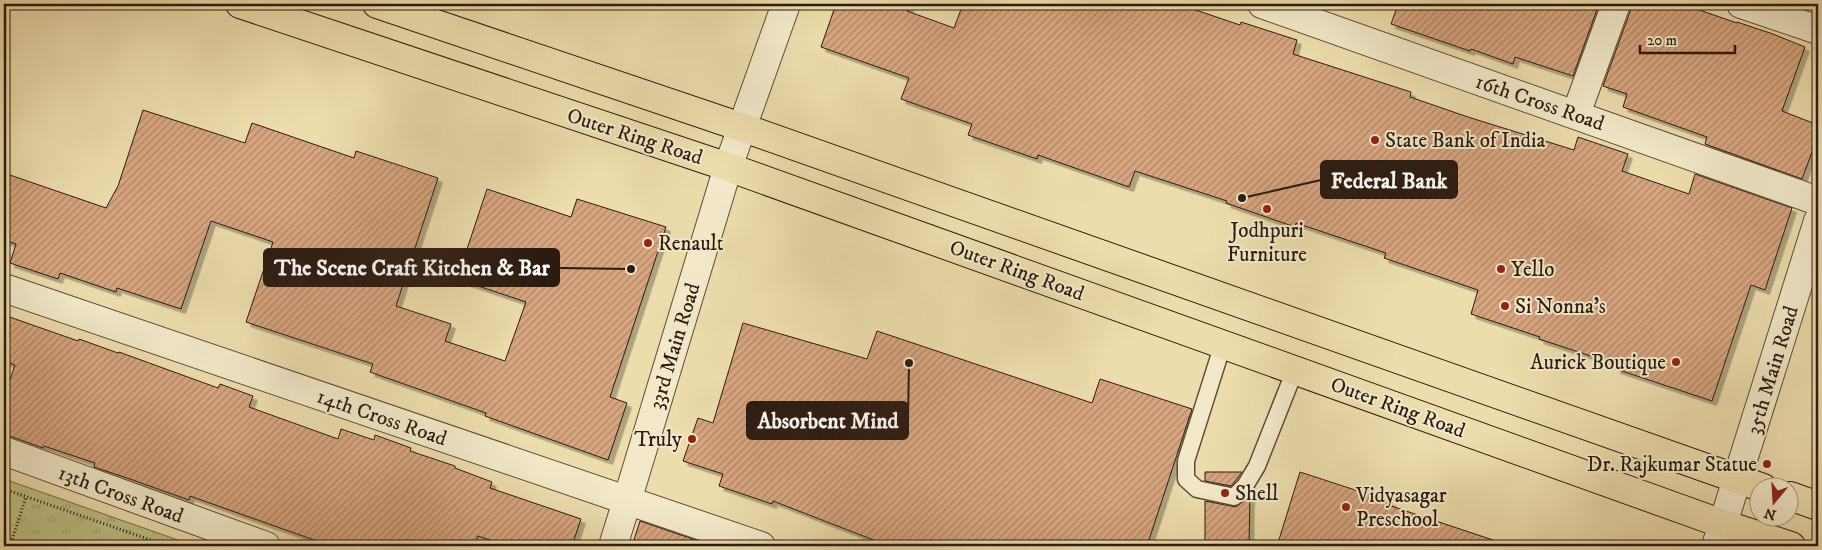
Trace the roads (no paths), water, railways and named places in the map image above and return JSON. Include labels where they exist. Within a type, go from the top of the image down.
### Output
[{"type":"highway","name":"Outer Ring Road","points":[[240,4],[728,167],[1223,344],[1295,370],[1719,535],[1791,546]]},
{"type":"highway","name":"Outer Ring Road","points":[[377,4],[742,127],[1750,484]]},
{"type":"highway","points":[[1800,500],[1818,506]]},
{"type":"street","name":"33rd Main Road","points":[[613,546],[728,167],[786,4]]},
{"type":"street","name":"16th Cross Road","points":[[1262,4],[1818,201]]},
{"type":"street","points":[[1576,114],[1616,4]]},
{"type":"street","points":[[1741,4],[1818,30]]},
{"type":"street","name":"35th Main Road","points":[[1752,478],[1818,222]]},
{"type":"street","name":"14th Cross Road","points":[[4,288],[761,546]]},
{"type":"street","name":"13th Cross Road","points":[[4,452],[266,546]]},
{"type":"street","name":"35th Main Road","points":[[1719,535],[1750,484]]},
{"type":"lane","points":[[1223,344],[1186,461],[1186,479],[1198,489],[1234,497],[1245,486],[1257,466],[1295,370]]},
{"type":"place","name":"State Bank of India","points":[[1375,140]]},
{"type":"place","name":"Federal Bank","points":[[1242,198]]},
{"type":"place","name":"Jodhpuri Furniture","points":[[1267,209]]},
{"type":"place","name":"Renault","points":[[648,243]]},
{"type":"place","name":"The Scene Craft Kitchen & Bar","points":[[631,269]]},
{"type":"place","name":"Yello","points":[[1501,269]]},
{"type":"place","name":"Si Nonna's","points":[[1505,306]]},
{"type":"place","name":"Aurick Boutique","points":[[1676,362]]},
{"type":"place","name":"Absorbent Mind","points":[[909,363]]},
{"type":"place","name":"Truly","points":[[692,439]]},
{"type":"place","name":"Dr. Rajkumar Statue","points":[[1767,464]]},
{"type":"place","name":"Shell","points":[[1225,493]]},
{"type":"place","name":"Vidyasagar Preschool","points":[[1346,507]]}]
